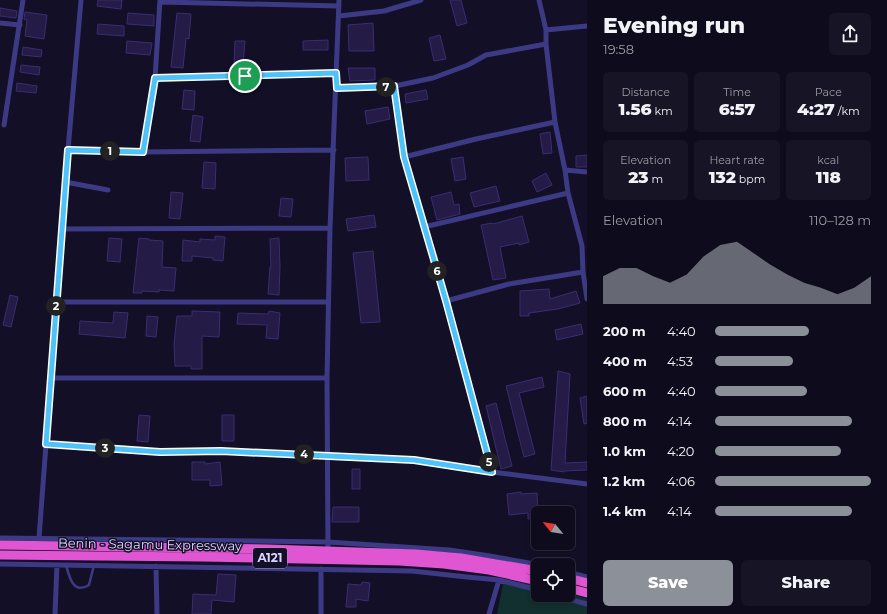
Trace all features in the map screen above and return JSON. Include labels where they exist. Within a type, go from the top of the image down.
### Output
[{"type":"highway","name":"A121","points":[[0,545],[328,547],[399,557],[461,558],[531,570]]},
{"type":"highway","name":"Benin - Sagamu Expressway","points":[[0,555],[399,557],[489,570],[531,579]]},
{"type":"highway","points":[[575,580],[587,583]]},
{"type":"highway","points":[[575,590],[587,593]]},
{"type":"street","points":[[4,126],[23,0]]},
{"type":"street","points":[[39,538],[65,182],[81,0]]},
{"type":"street","points":[[328,547],[328,302],[337,88],[336,73],[339,0]]},
{"type":"street","points":[[339,16],[384,11],[421,0]]},
{"type":"street","points":[[539,0],[546,30],[546,44],[555,122],[568,193],[585,246],[583,272],[587,299]]},
{"type":"street","points":[[143,152],[155,78],[160,1],[339,6]]},
{"type":"street","points":[[0,23],[20,25]]},
{"type":"street","points":[[546,30],[587,26]]},
{"type":"street","points":[[337,88],[394,86],[433,78],[468,65],[486,55],[546,44]]},
{"type":"street","points":[[155,78],[336,73]]},
{"type":"street","points":[[394,86],[404,157],[446,301],[492,472]]},
{"type":"street","points":[[404,157],[555,122]]},
{"type":"street","points":[[68,150],[143,152],[334,150]]},
{"type":"street","points":[[565,170],[587,172]]},
{"type":"street","points":[[65,182],[108,190]]},
{"type":"street","points":[[424,228],[568,193]]},
{"type":"street","points":[[62,229],[330,228]]},
{"type":"street","points":[[446,301],[509,284],[583,272]]},
{"type":"street","points":[[57,302],[328,302]]},
{"type":"street","points":[[51,378],[327,378]]},
{"type":"street","points":[[46,444],[160,452],[221,451],[414,460],[587,484]]},
{"type":"street","points":[[0,538],[449,550],[531,563]]},
{"type":"street","points":[[0,564],[412,571],[467,578],[499,580],[531,588]]},
{"type":"street","points":[[55,614],[57,565]]},
{"type":"street","points":[[156,566],[157,614]]},
{"type":"street","points":[[321,569],[321,614]]},
{"type":"street","points":[[575,574],[587,577]]},
{"type":"street","points":[[489,614],[499,580]]},
{"type":"street","points":[[575,601],[587,604]]},
{"type":"lane","points":[[66,565],[70,580],[73,585],[79,588],[89,585],[94,565]]},
{"type":"green space","points":[[504,579],[531,585],[531,602],[575,602],[575,595],[587,599],[587,614],[497,614]]},
{"type":"building","points":[[98,0],[122,0],[121,9],[97,6]]},
{"type":"building","points":[[450,0],[461,0],[467,23],[457,26]]},
{"type":"building","points":[[0,8],[17,11],[16,18],[0,16]]},
{"type":"building","points":[[25,12],[47,15],[44,39],[25,36],[27,20],[24,19]]},
{"type":"building","points":[[128,13],[154,15],[154,26],[127,24]]},
{"type":"building","points":[[177,13],[191,14],[189,39],[186,38],[183,68],[171,67]]},
{"type":"building","points":[[373,23],[374,51],[349,51],[348,25]]},
{"type":"building","points":[[98,24],[124,26],[124,36],[97,34]]},
{"type":"building","points":[[440,35],[446,59],[434,61],[429,38]]},
{"type":"building","points":[[328,40],[328,50],[303,50],[303,41]]},
{"type":"building","points":[[127,41],[152,43],[150,55],[126,53]]},
{"type":"building","points":[[235,41],[245,41],[243,65],[234,64]]},
{"type":"building","points":[[23,47],[42,50],[41,57],[22,55]]},
{"type":"building","points":[[21,65],[40,67],[39,75],[20,72]]},
{"type":"building","points":[[348,68],[375,68],[375,80],[350,81]]},
{"type":"building","points":[[17,83],[37,86],[36,93],[16,91]]},
{"type":"building","points":[[184,90],[195,91],[194,110],[182,109]]},
{"type":"building","points":[[426,90],[428,99],[406,103],[405,94]]},
{"type":"building","points":[[388,107],[390,119],[367,124],[365,111]]},
{"type":"building","points":[[193,115],[203,117],[200,142],[190,141]]},
{"type":"building","points":[[550,132],[552,153],[543,154],[540,134]]},
{"type":"building","points":[[587,155],[587,167],[576,167],[576,156]]},
{"type":"building","points":[[368,157],[369,180],[346,181],[345,158]]},
{"type":"building","points":[[463,157],[466,179],[455,181],[451,159]]},
{"type":"building","points":[[204,162],[216,163],[215,189],[202,188]]},
{"type":"building","points":[[546,173],[552,185],[537,192],[532,181]]},
{"type":"building","points":[[496,186],[500,201],[474,207],[470,193]]},
{"type":"building","points":[[171,192],[183,193],[180,219],[169,218]]},
{"type":"building","points":[[451,192],[454,205],[459,204],[460,214],[437,220],[431,197]]},
{"type":"building","points":[[281,198],[293,199],[291,217],[279,216]]},
{"type":"building","points":[[374,215],[376,227],[348,231],[346,219]]},
{"type":"building","points":[[522,216],[529,242],[519,245],[519,243],[500,247],[506,278],[493,280],[481,225],[493,224]]},
{"type":"building","points":[[215,236],[225,237],[223,261],[213,260],[213,258],[192,256],[192,261],[182,261],[183,240],[200,242],[200,239],[215,240]]},
{"type":"building","points":[[109,238],[122,239],[120,262],[107,261]]},
{"type":"building","points":[[139,238],[163,241],[162,267],[176,268],[174,291],[159,290],[159,292],[142,291],[142,293],[133,293]]},
{"type":"building","points":[[279,238],[279,295],[268,294],[271,267],[270,239]]},
{"type":"building","points":[[373,251],[380,322],[361,323],[353,253]]},
{"type":"building","points":[[549,289],[550,299],[576,291],[580,303],[558,309],[529,313],[529,316],[520,316],[520,291]]},
{"type":"building","points":[[10,295],[18,297],[11,327],[3,325]]},
{"type":"building","points":[[192,311],[220,312],[219,337],[202,336],[202,369],[191,369],[191,366],[175,366],[174,344],[177,316],[192,316]]},
{"type":"building","points":[[269,311],[280,313],[278,339],[266,338],[267,325],[237,324],[238,313],[268,314]]},
{"type":"building","points":[[114,312],[128,313],[125,338],[79,334],[80,321],[113,323]]},
{"type":"building","points":[[147,316],[158,317],[156,337],[146,336]]},
{"type":"building","points":[[581,324],[583,334],[557,340],[555,330]]},
{"type":"building","points":[[558,371],[570,374],[565,463],[587,462],[587,470],[564,472],[551,470]]},
{"type":"building","points":[[542,377],[544,387],[519,393],[535,454],[524,457],[506,386]]},
{"type":"building","points":[[587,396],[587,423],[584,424],[580,398]]},
{"type":"building","points":[[496,403],[512,466],[501,469],[486,406]]},
{"type":"building","points":[[139,415],[150,416],[148,442],[137,441]]},
{"type":"building","points":[[222,415],[234,415],[234,441],[222,441]]},
{"type":"building","points":[[192,462],[205,462],[205,464],[220,462],[222,485],[210,486],[210,480],[192,480]]},
{"type":"building","points":[[352,469],[360,469],[360,489],[352,489]]},
{"type":"building","points":[[521,492],[521,494],[537,493],[538,506],[531,506],[531,519],[528,519],[528,513],[509,515],[507,494]]},
{"type":"building","points":[[333,507],[359,507],[359,522],[332,522]]},
{"type":"building","points":[[218,574],[236,575],[234,602],[212,600],[211,614],[192,614],[193,594],[216,595]]},
{"type":"building","points":[[362,582],[370,583],[368,601],[356,599],[356,607],[346,607],[348,584],[361,585]]},
{"type":"route","points":[[336,73],[337,88],[394,86],[404,157],[446,301],[492,472],[414,460],[221,451],[160,452],[46,444],[68,150],[143,152],[155,78],[245,76],[336,73]]}]
